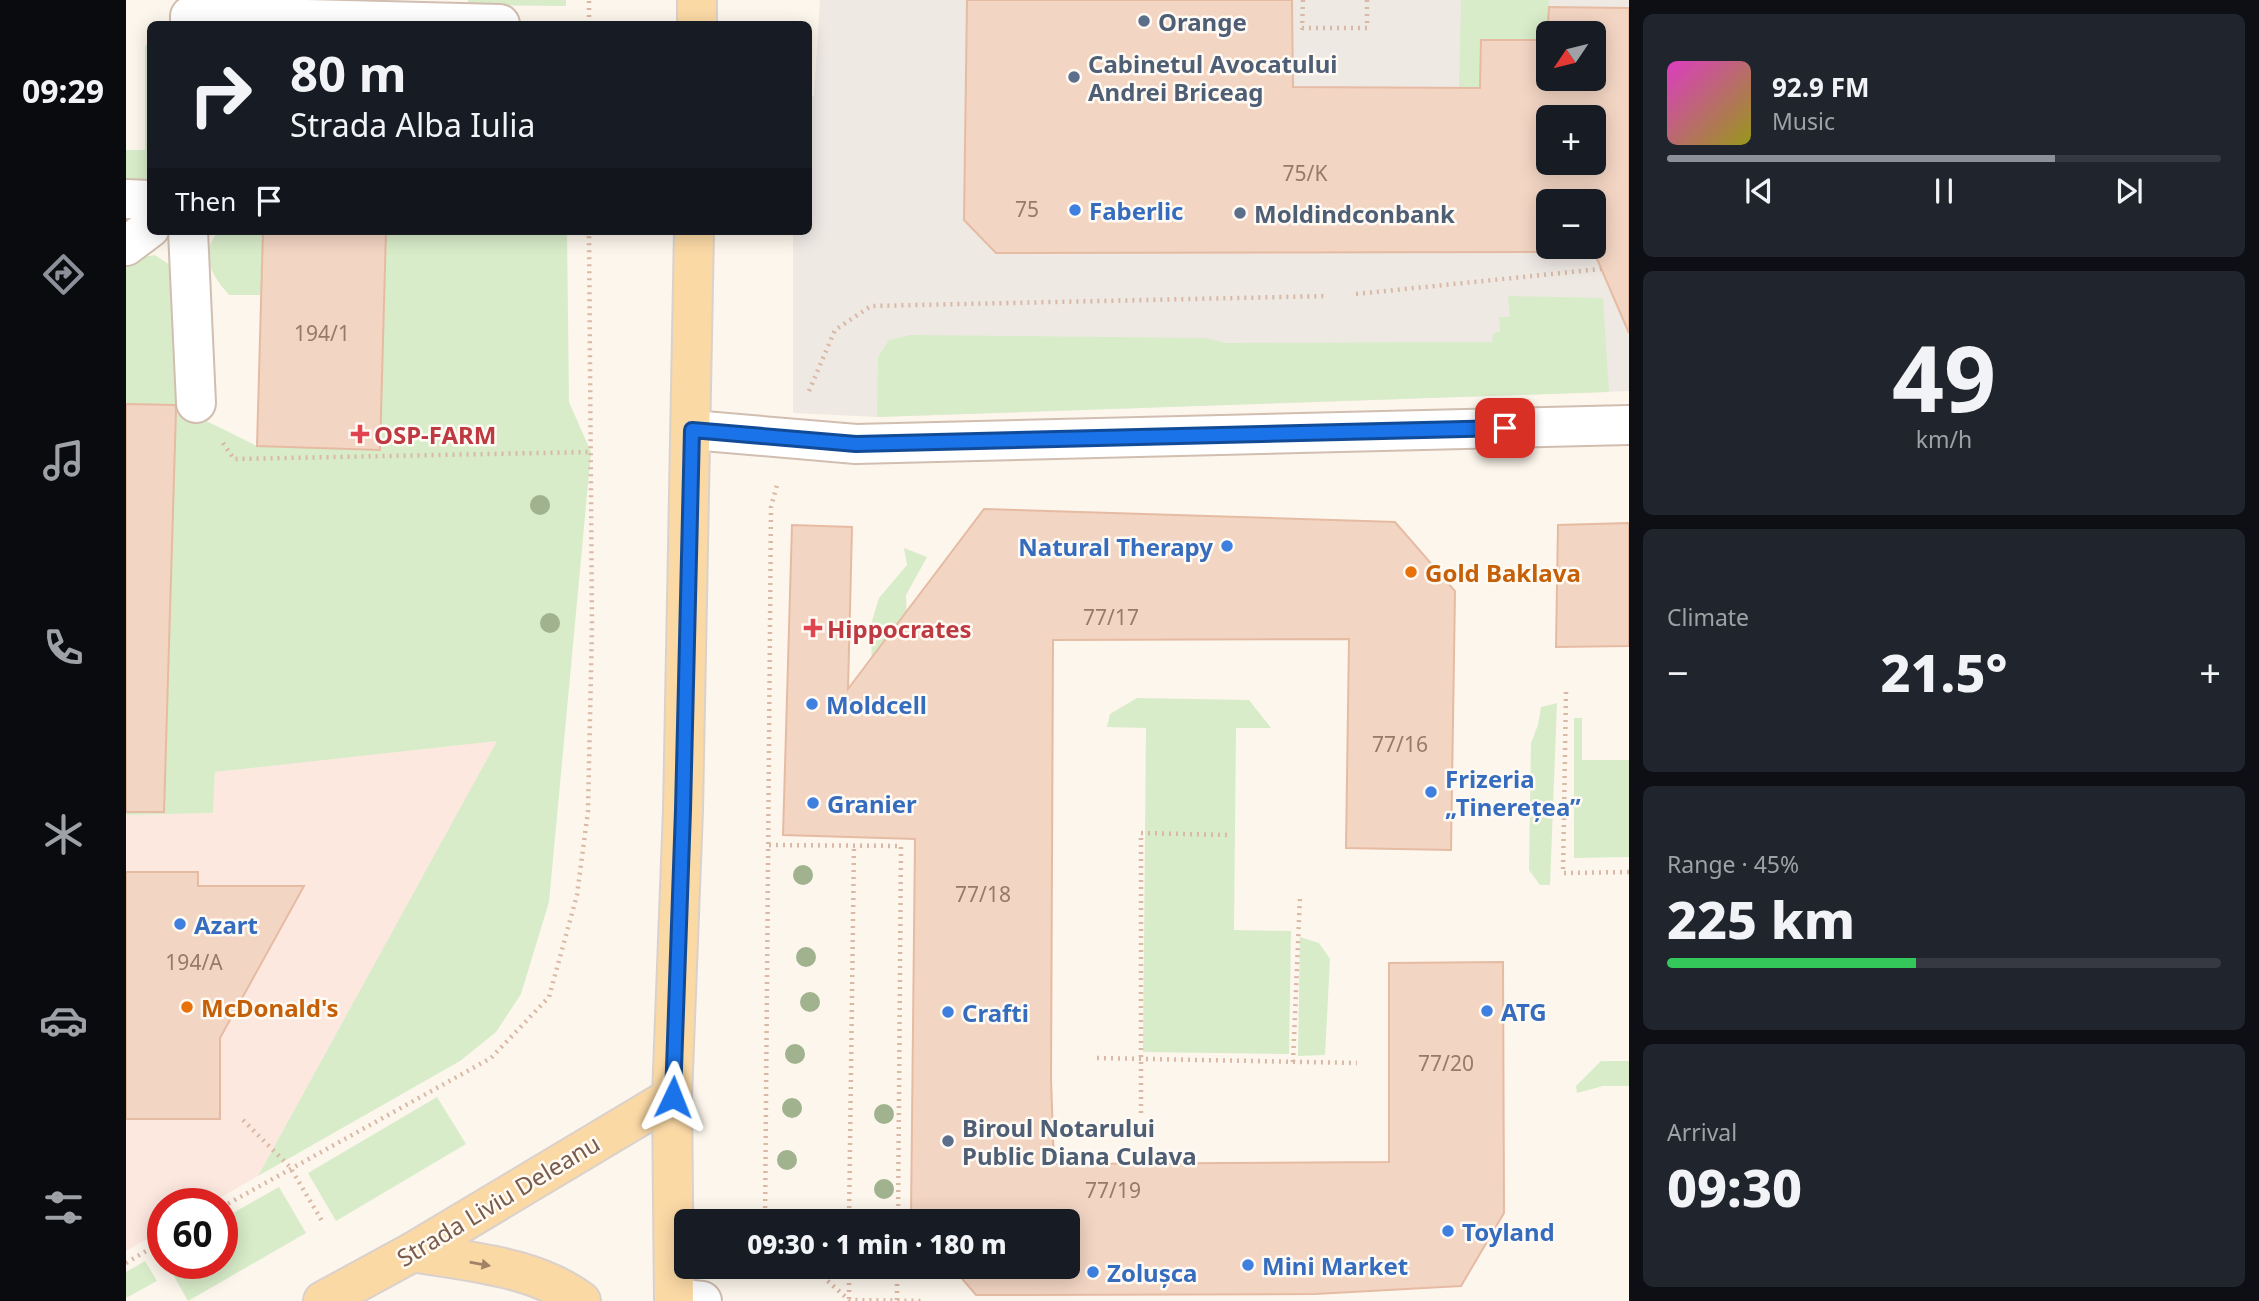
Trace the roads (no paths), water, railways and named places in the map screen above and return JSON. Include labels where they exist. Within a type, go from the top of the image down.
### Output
[{"type":"main road","points":[[696,0],[696,21]]},
{"type":"main road","points":[[683,1300],[673,1097],[683,810],[694,235]]},
{"type":"main road","name":"Strada Liviu Deleanu","points":[[323,1301],[413,1252],[673,1097]]},
{"type":"main road","points":[[413,1252],[518,1271],[569,1292],[581,1301]]},
{"type":"lane","points":[[190,21],[190,16],[384,21]]},
{"type":"lane","points":[[126,199],[147,200]]},
{"type":"lane","points":[[126,246],[147,230]]},
{"type":"lane","points":[[188,235],[196,403]]},
{"type":"lane","points":[[692,430],[867,444],[1629,425]]},
{"type":"place","name":"Orange","points":[[1144,21]]},
{"type":"place","name":"Cabinetul Avocatului Andrei Briceag","points":[[1074,77]]},
{"type":"place","name":"Faberlic","points":[[1075,210]]},
{"type":"place","name":"Moldindconbank","points":[[1240,213]]},
{"type":"place","name":"OSP-FARM","points":[[360,434]]},
{"type":"place","name":"Natural Therapy","points":[[1227,546]]},
{"type":"place","name":"Gold Baklava","points":[[1411,572]]},
{"type":"place","name":"Hippocrates","points":[[813,628]]},
{"type":"place","name":"Moldcell","points":[[812,704]]},
{"type":"place","name":"Frizeria „Tinerețea”","points":[[1431,792]]},
{"type":"place","name":"Granier","points":[[813,803]]},
{"type":"place","name":"Azart","points":[[180,924]]},
{"type":"place","name":"McDonald's","points":[[187,1007]]},
{"type":"place","name":"ATG","points":[[1487,1011]]},
{"type":"place","name":"Crafti","points":[[948,1012]]},
{"type":"place","name":"Biroul Notarului Public Diana Culava","points":[[948,1141]]},
{"type":"place","name":"Toyland","points":[[1448,1231]]},
{"type":"place","name":"Mini Market","points":[[1248,1265]]},
{"type":"place","name":"Zolușca","points":[[1093,1272]]}]
